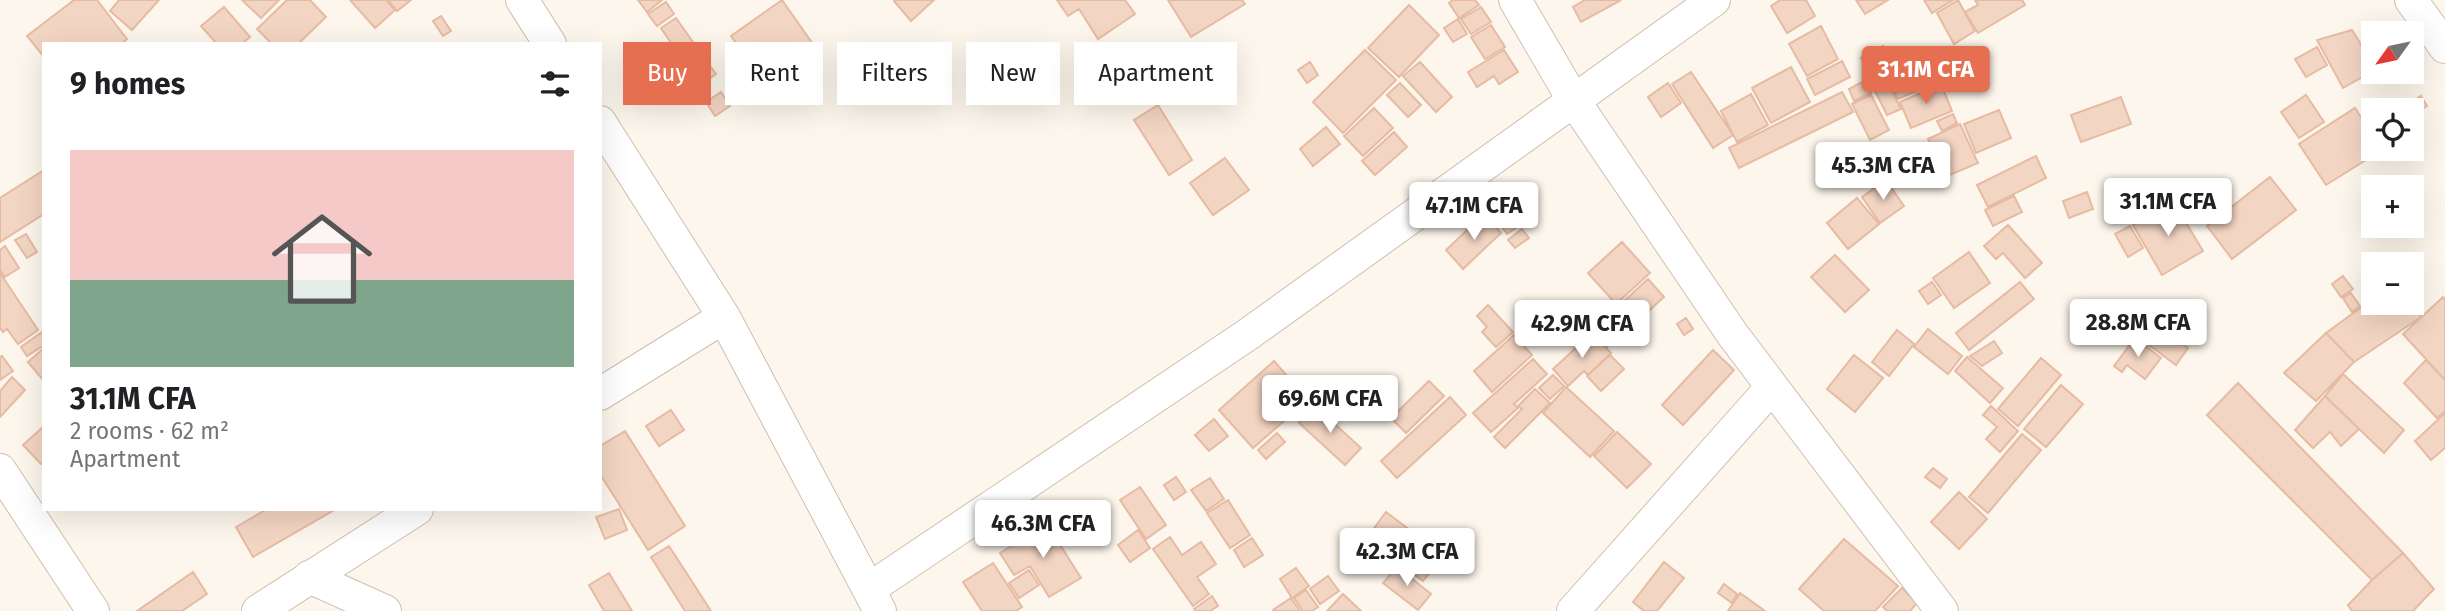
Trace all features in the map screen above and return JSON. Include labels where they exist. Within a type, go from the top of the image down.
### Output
[{"type":"street","points":[[522,0],[549,42]]},
{"type":"street","points":[[1515,0],[1574,102],[1733,335],[1942,611]]},
{"type":"street","points":[[602,125],[724,317],[874,600],[1714,0]]},
{"type":"street","points":[[2411,0],[2445,47]]},
{"type":"street","points":[[602,393],[724,317]]},
{"type":"street","points":[[1573,611],[1772,387]]},
{"type":"street","points":[[0,470],[93,611]]},
{"type":"street","points":[[258,611],[414,511]]},
{"type":"street","points":[[309,577],[385,611]]},
{"type":"building","points":[[74,0],[97,0],[127,39],[123,42],[42,42],[42,55],[27,36]]},
{"type":"building","points":[[119,0],[159,0],[132,30],[110,11]]},
{"type":"building","points":[[242,0],[279,0],[261,18]]},
{"type":"building","points":[[287,0],[310,0],[326,17],[300,42],[270,42],[257,29]]},
{"type":"building","points":[[350,0],[386,0],[395,10],[375,28]]},
{"type":"building","points":[[388,0],[411,0],[397,11]]},
{"type":"building","points":[[638,0],[662,0],[647,12]]},
{"type":"building","points":[[782,0],[811,42],[735,42],[731,36]]},
{"type":"building","points":[[895,0],[934,0],[911,21]]},
{"type":"building","points":[[1057,0],[1125,0],[1135,14],[1098,39],[1079,9],[1068,16]]},
{"type":"building","points":[[1168,0],[1242,0],[1245,4],[1191,37]]},
{"type":"building","points":[[1453,0],[1475,0],[1479,5],[1459,18],[1449,3]]},
{"type":"building","points":[[1585,0],[1621,0],[1581,22],[1573,7]]},
{"type":"building","points":[[1780,0],[1806,0],[1815,16],[1787,33],[1771,6]]},
{"type":"building","points":[[1856,0],[1888,0],[1865,14]]},
{"type":"building","points":[[1924,0],[1953,0],[1932,13]]},
{"type":"building","points":[[1958,0],[1975,31],[1954,44],[1937,13]]},
{"type":"building","points":[[1975,0],[2022,0],[2025,5],[1978,33],[1965,12],[1978,5]]},
{"type":"building","points":[[666,2],[674,14],[657,26],[648,14]]},
{"type":"building","points":[[1409,5],[1439,35],[1399,77],[1368,48]]},
{"type":"building","points":[[224,7],[250,37],[244,42],[215,42],[201,26]]},
{"type":"building","points":[[1481,7],[1491,22],[1471,34],[1461,19]]},
{"type":"building","points":[[441,16],[451,31],[443,36],[433,21]]},
{"type":"building","points":[[676,18],[693,42],[670,42],[661,28]]},
{"type":"building","points":[[1458,19],[1467,34],[1453,42],[1444,28]]},
{"type":"building","points":[[1491,25],[1505,47],[1485,59],[1471,37]]},
{"type":"building","points":[[1821,26],[1838,59],[1807,76],[1789,44]]},
{"type":"building","points":[[2352,30],[2361,45],[2361,78],[2343,88],[2317,40]]},
{"type":"building","points":[[1883,46],[1893,67],[1872,78],[1861,58]]},
{"type":"building","points":[[2317,47],[2327,65],[2306,77],[2295,59]]},
{"type":"building","points":[[1365,50],[1396,80],[1343,133],[1313,102]]},
{"type":"building","points":[[1504,50],[1518,72],[1499,84],[1494,76],[1477,87],[1468,72]]},
{"type":"building","points":[[1930,57],[1940,81],[1898,99],[1887,74]]},
{"type":"building","points":[[1842,61],[1850,77],[1815,95],[1807,79]]},
{"type":"building","points":[[1310,62],[1318,75],[1307,83],[1298,70]]},
{"type":"building","points":[[1420,62],[1452,97],[1436,112],[1403,76]]},
{"type":"building","points":[[1791,67],[1810,102],[1771,123],[1752,88]]},
{"type":"building","points":[[1691,72],[1733,135],[1713,148],[1672,84]]},
{"type":"building","points":[[1885,77],[1901,109],[1887,115],[1871,83]]},
{"type":"building","points":[[1864,81],[1871,93],[1854,101],[1849,89]]},
{"type":"building","points":[[1400,83],[1421,105],[1408,117],[1387,95]]},
{"type":"building","points":[[1668,83],[1681,103],[1661,117],[1648,97]]},
{"type":"building","points":[[1941,84],[1952,111],[1911,128],[1900,102]]},
{"type":"building","points":[[721,92],[725,105],[730,106],[715,116],[708,105],[711,105],[711,99]]},
{"type":"building","points":[[1842,92],[1853,112],[1739,168],[1729,148]]},
{"type":"building","points":[[1751,94],[1768,125],[1737,142],[1721,111]]},
{"type":"building","points":[[1871,95],[1889,130],[1870,140],[1852,104]]},
{"type":"building","points":[[2306,95],[2324,122],[2299,138],[2281,112]]},
{"type":"building","points":[[2121,97],[2131,124],[2081,142],[2071,115]]},
{"type":"building","points":[[1158,105],[1192,160],[1169,175],[1134,120]]},
{"type":"building","points":[[1374,108],[1393,128],[1363,156],[1344,136]]},
{"type":"building","points":[[2355,108],[2361,117],[2361,161],[2364,161],[2326,185],[2299,144]]},
{"type":"building","points":[[1999,110],[2011,138],[1976,153],[1964,124]]},
{"type":"building","points":[[1953,114],[1957,123],[1942,131],[1937,121]]},
{"type":"building","points":[[1960,124],[1978,163],[1945,177],[1928,139]]},
{"type":"building","points":[[1326,127],[1340,144],[1313,166],[1300,149]]},
{"type":"building","points":[[1394,132],[1407,147],[1375,175],[1362,161]]},
{"type":"building","points":[[2036,156],[2046,178],[1988,207],[1977,185]]},
{"type":"building","points":[[1225,158],[1249,190],[1213,215],[1190,183]]},
{"type":"building","points":[[1877,163],[1886,179],[1873,185],[1864,170]]},
{"type":"building","points":[[42,171],[42,215],[0,242],[0,198]]},
{"type":"building","points":[[2270,177],[2296,210],[2232,259],[2207,226]]},
{"type":"building","points":[[1886,180],[1904,206],[1880,223],[1862,197]]},
{"type":"building","points":[[2207,185],[2222,208],[2202,220],[2188,198]]},
{"type":"building","points":[[2087,192],[2093,209],[2069,218],[2063,201]]},
{"type":"building","points":[[1516,193],[1532,217],[1507,234],[1491,212]]},
{"type":"building","points":[[2014,196],[2022,212],[1993,226],[1985,210]]},
{"type":"building","points":[[1857,198],[1879,224],[1848,249],[1827,223]]},
{"type":"building","points":[[2173,201],[2203,251],[2162,275],[2133,225]]},
{"type":"building","points":[[1484,214],[1501,233],[1463,269],[1446,250]]},
{"type":"building","points":[[2008,225],[2042,263],[2025,278],[2003,253],[1996,259],[1984,246]]},
{"type":"building","points":[[2130,226],[2143,248],[2128,257],[2115,234]]},
{"type":"building","points":[[1522,229],[1529,238],[1515,248],[1508,240]]},
{"type":"building","points":[[26,234],[37,252],[27,258],[15,240]]},
{"type":"building","points":[[1622,242],[1650,273],[1616,304],[1588,273]]},
{"type":"building","points":[[5,246],[19,268],[5,277],[0,270],[0,250]]},
{"type":"building","points":[[1969,252],[1990,283],[1954,308],[1933,278]]},
{"type":"building","points":[[1835,255],[1869,290],[1845,312],[1811,277]]},
{"type":"building","points":[[0,273],[38,330],[18,344],[7,329],[3,332],[0,328]]},
{"type":"building","points":[[2343,276],[2353,289],[2341,297],[2332,284]]},
{"type":"building","points":[[1648,279],[1664,297],[1627,331],[1610,314]]},
{"type":"building","points":[[1932,282],[1941,295],[1928,304],[1919,291]]},
{"type":"building","points":[[2020,282],[2034,299],[1969,350],[1956,333]]},
{"type":"building","points":[[2351,293],[2360,306],[2352,312],[2343,298]]},
{"type":"building","points":[[2443,297],[2445,380],[2403,334]]},
{"type":"building","points":[[1488,305],[1513,332],[1496,347],[1482,332],[1487,327],[1477,316]]},
{"type":"building","points":[[2361,308],[2361,315],[2421,317],[2354,362],[2326,333]]},
{"type":"building","points":[[1606,313],[1623,333],[1607,346],[1590,327]]},
{"type":"building","points":[[1686,318],[1693,329],[1684,335],[1677,324]]},
{"type":"building","points":[[2149,319],[2188,348],[2176,365],[2137,336]]},
{"type":"building","points":[[1928,329],[1962,356],[1948,374],[1914,347]]},
{"type":"building","points":[[1897,330],[1914,344],[1889,376],[1872,362]]},
{"type":"building","points":[[42,332],[42,346],[27,356],[21,347]]},
{"type":"building","points":[[1592,333],[1611,353],[1588,375],[1584,371],[1568,386],[1553,369]]},
{"type":"building","points":[[2326,333],[2354,362],[2316,401],[2284,373]]},
{"type":"building","points":[[1514,335],[1532,355],[1492,392],[1474,371]]},
{"type":"building","points":[[2135,338],[2161,358],[2145,379],[2127,365],[2122,372],[2114,366]]},
{"type":"building","points":[[1994,341],[2002,353],[1982,366],[1970,356]]},
{"type":"building","points":[[42,350],[42,379],[28,362]]},
{"type":"building","points":[[1713,350],[1734,370],[1683,425],[1662,405]]},
{"type":"building","points":[[1610,355],[1624,369],[1601,391],[1587,376]]},
{"type":"building","points":[[1854,355],[1883,378],[1855,412],[1827,389]]},
{"type":"building","points":[[2,356],[13,371],[0,380],[0,357]]},
{"type":"building","points":[[1967,357],[2003,388],[1990,403],[1955,371]]},
{"type":"building","points":[[2041,358],[2061,375],[2018,426],[1998,409]]},
{"type":"building","points":[[1533,359],[1547,374],[1514,404],[1518,408],[1491,432],[1473,413]]},
{"type":"building","points":[[2426,360],[2445,380],[2445,411],[2437,418],[2404,383]]},
{"type":"building","points":[[1274,361],[1308,400],[1253,448],[1219,410]]},
{"type":"building","points":[[2343,374],[2404,430],[2384,453],[2325,396]]},
{"type":"building","points":[[1553,375],[1564,386],[1550,399],[1539,388]]},
{"type":"building","points":[[12,377],[25,390],[0,417],[0,391]]},
{"type":"building","points":[[1429,381],[1444,396],[1406,433],[1391,418]]},
{"type":"building","points":[[2238,383],[2403,553],[2372,580],[2207,415]]},
{"type":"building","points":[[2061,385],[2083,404],[2046,447],[2024,429]]},
{"type":"building","points":[[1566,387],[1614,431],[1590,457],[1543,413]]},
{"type":"building","points":[[1535,389],[1550,403],[1505,448],[1494,437],[1522,409],[1518,406]]},
{"type":"building","points":[[2325,396],[2359,429],[2341,446],[2330,432],[2313,448],[2295,430]]},
{"type":"building","points":[[1450,397],[1466,415],[1397,478],[1381,461]]},
{"type":"building","points":[[1314,405],[1361,448],[1345,465],[1299,423]]},
{"type":"building","points":[[1991,406],[2018,431],[2000,452],[1986,439],[1997,427],[1983,415]]},
{"type":"building","points":[[671,410],[684,430],[659,446],[646,426]]},
{"type":"building","points":[[2445,413],[2445,448],[2431,460],[2415,441]]},
{"type":"building","points":[[1214,419],[1228,436],[1209,451],[1195,435]]},
{"type":"building","points":[[42,428],[42,463],[41,464],[23,445]]},
{"type":"building","points":[[625,431],[685,526],[648,550],[602,477],[602,445]]},
{"type":"building","points":[[1617,432],[1651,464],[1627,488],[1594,456]]},
{"type":"building","points":[[1277,433],[1285,442],[1266,459],[1258,450]]},
{"type":"building","points":[[2022,434],[2041,450],[1988,513],[1969,497]]},
{"type":"building","points":[[1933,468],[1947,479],[1940,488],[1925,477]]},
{"type":"building","points":[[1176,477],[1186,492],[1174,500],[1164,485]]},
{"type":"building","points":[[1210,478],[1224,499],[1206,511],[1191,490]]},
{"type":"building","points":[[1140,487],[1166,525],[1146,539],[1120,500]]},
{"type":"building","points":[[1959,492],[1987,519],[1959,549],[1931,522]]},
{"type":"building","points":[[1228,500],[1250,535],[1230,548],[1207,513]]},
{"type":"building","points":[[619,509],[627,530],[605,539],[596,517]]},
{"type":"building","points":[[264,511],[333,511],[253,557],[236,527]]},
{"type":"building","points":[[1386,512],[1443,555],[1423,581],[1367,538]]},
{"type":"building","points":[[1047,524],[1081,578],[1049,597],[1030,566],[1014,575],[1000,553]]},
{"type":"building","points":[[1138,530],[1150,548],[1130,562],[1118,545]]},
{"type":"building","points":[[1170,537],[1182,555],[1201,542],[1216,564],[1197,577],[1209,594],[1193,606],[1153,549]]},
{"type":"building","points":[[1252,538],[1263,555],[1244,567],[1234,550]]},
{"type":"building","points":[[1844,539],[1898,586],[1875,611],[1824,611],[1799,589]]},
{"type":"building","points":[[669,546],[711,611],[685,611],[651,557]]},
{"type":"building","points":[[2403,553],[2434,589],[2413,611],[2352,611],[2348,605]]},
{"type":"building","points":[[1664,562],[1684,578],[1657,611],[1644,611],[1633,602]]},
{"type":"building","points":[[993,563],[1022,607],[1016,611],[982,611],[963,582]]},
{"type":"building","points":[[1397,567],[1431,594],[1418,610],[1383,583]]},
{"type":"building","points":[[1296,568],[1309,586],[1292,598],[1280,579]]},
{"type":"building","points":[[1029,570],[1039,585],[1019,598],[1009,583]]},
{"type":"building","points":[[193,572],[207,594],[182,611],[137,611]]},
{"type":"building","points":[[609,573],[632,611],[604,611],[589,585]]},
{"type":"building","points":[[1328,576],[1339,591],[1320,604],[1310,589]]},
{"type":"building","points":[[1724,584],[1737,594],[1732,603],[1718,593]]},
{"type":"building","points":[[1902,588],[1917,603],[1910,611],[1887,611],[1883,607]]},
{"type":"building","points":[[1306,590],[1318,607],[1312,611],[1303,611],[1294,598]]},
{"type":"building","points":[[1740,593],[1765,611],[1728,611]]},
{"type":"building","points":[[1343,594],[1361,611],[1327,611]]},
{"type":"building","points":[[1212,596],[1218,606],[1210,611],[1194,609]]},
{"type":"building","points":[[1291,598],[1300,611],[1273,610]]}]
